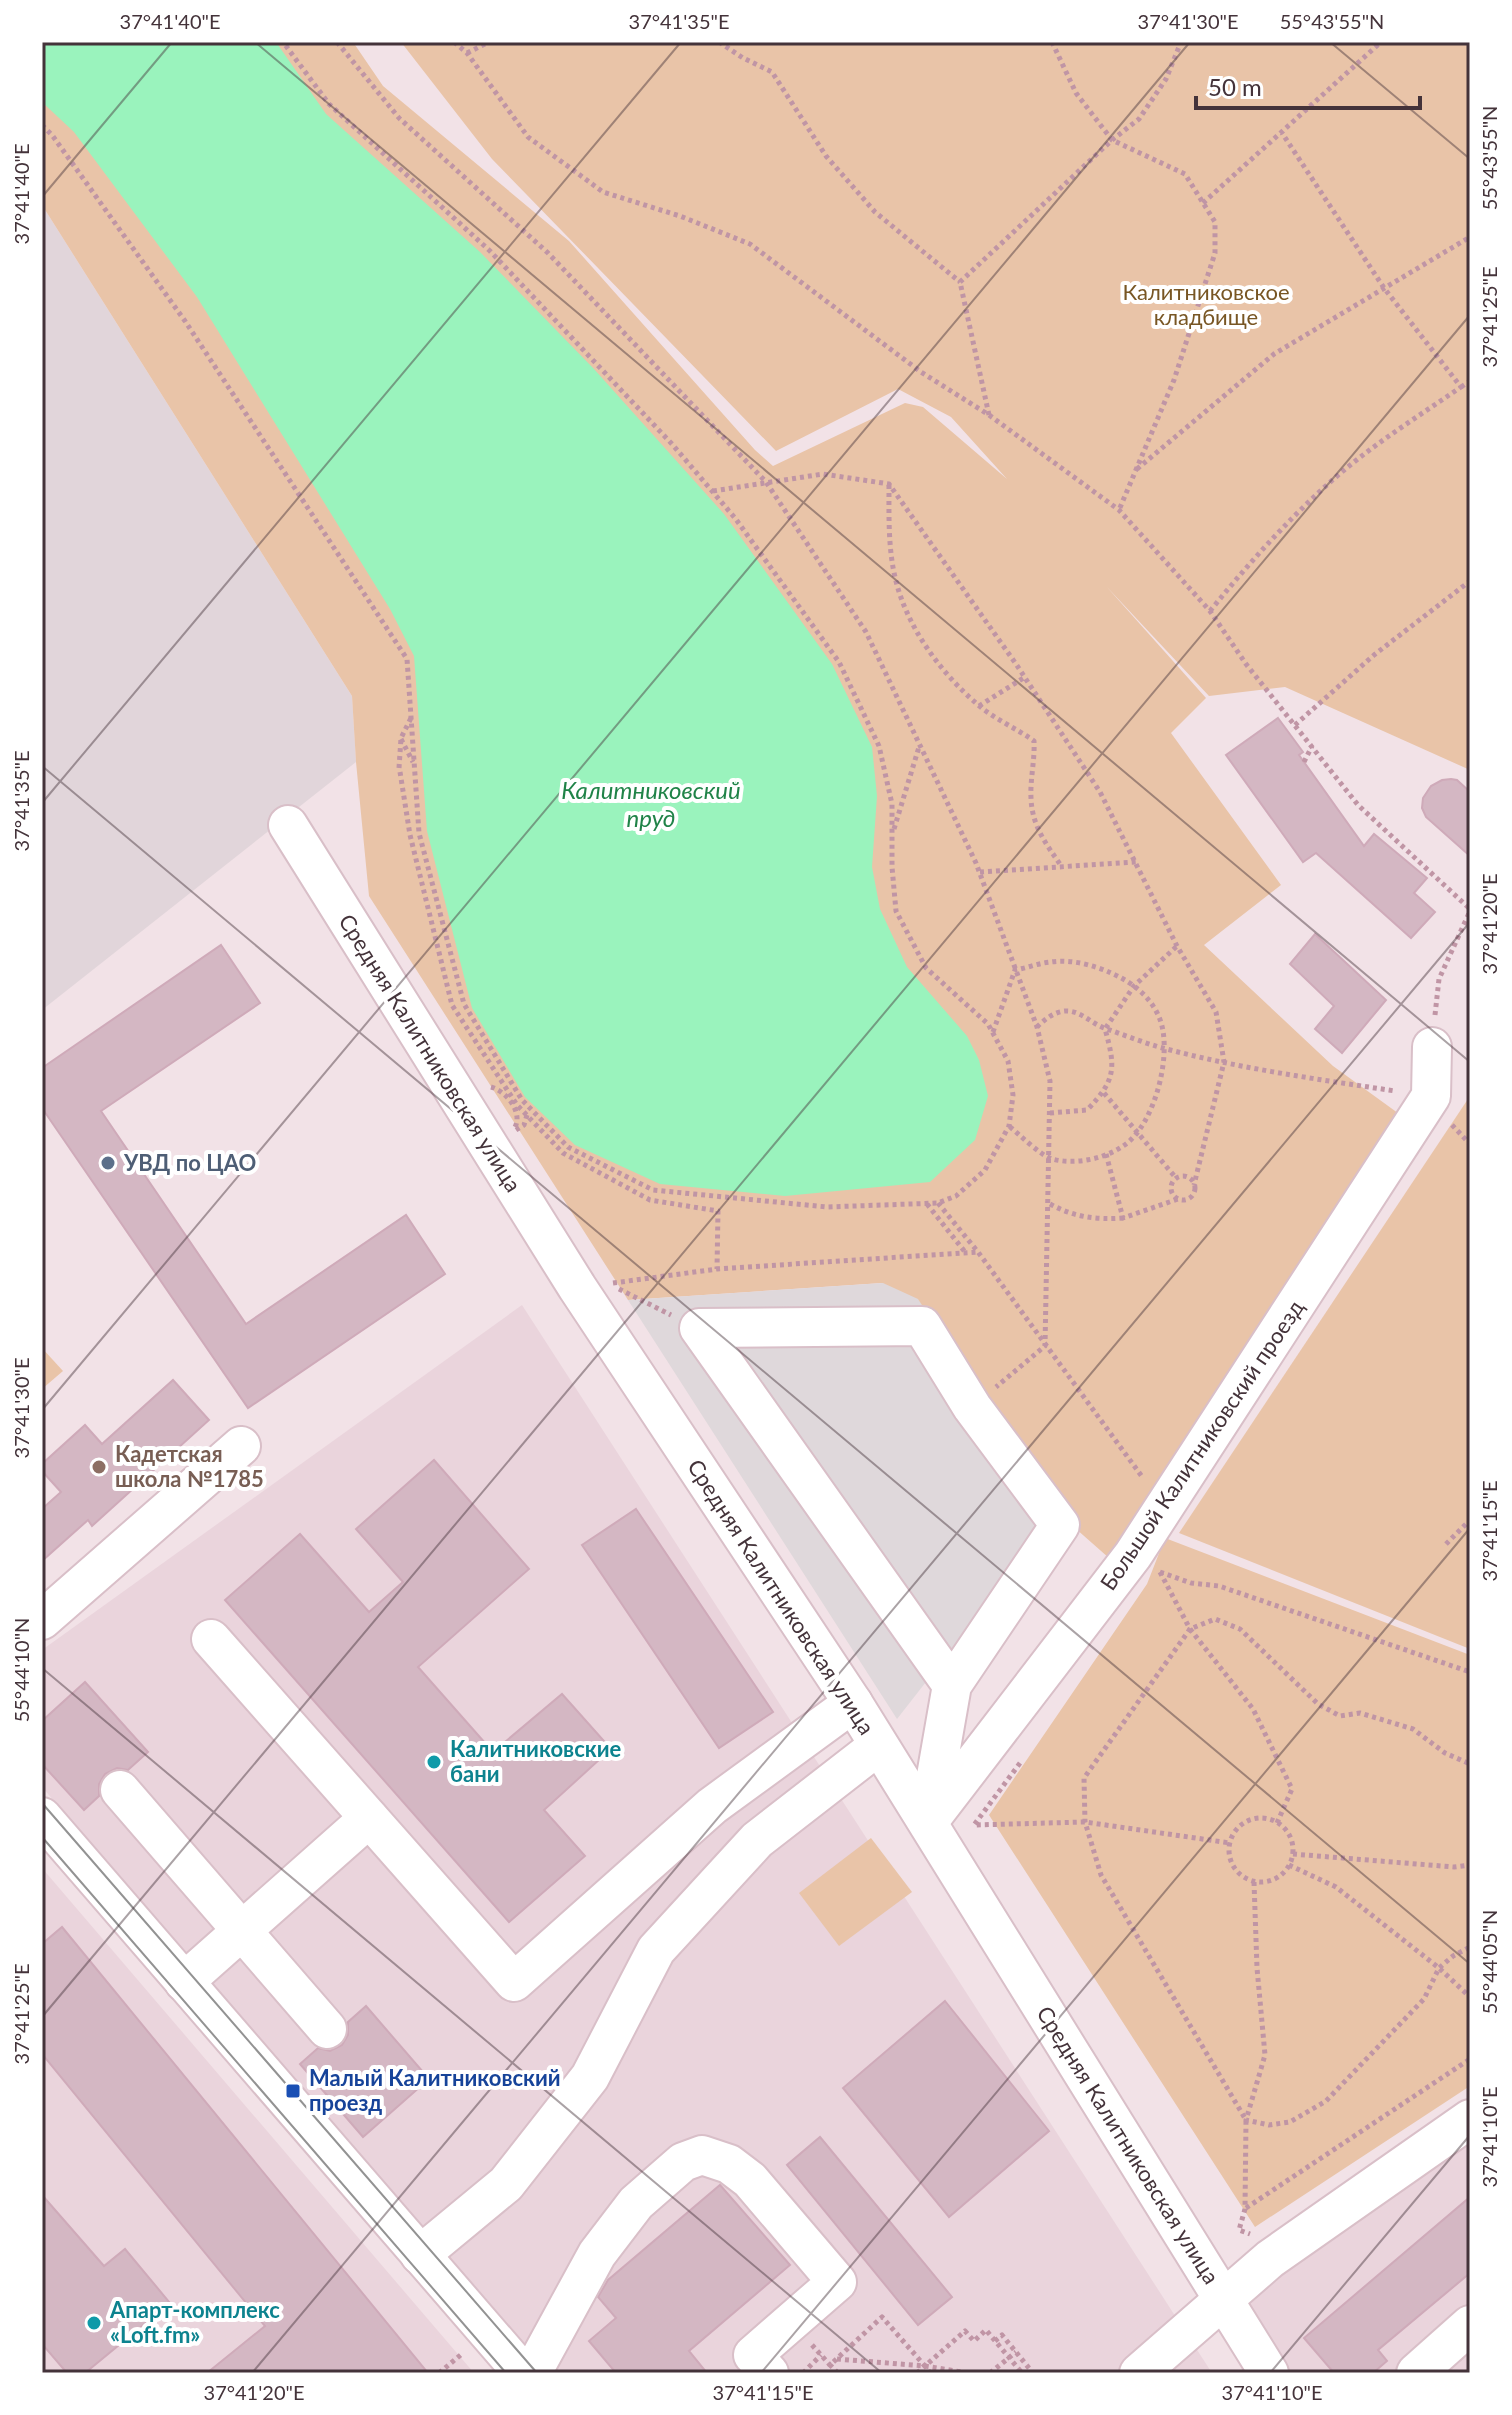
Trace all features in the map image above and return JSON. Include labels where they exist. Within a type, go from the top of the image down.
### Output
[{"type":"street","name":"Средняя Калитниковская улица","points":[[288,825],[577,1287],[853,1703],[1269,2373]]},
{"type":"street","points":[[1432,1047],[1442,1110]]},
{"type":"street","name":"Большой Калитниковский проезд","points":[[928,1822],[1133,1555],[1442,1110]]},
{"type":"street","points":[[699,1328],[922,1326],[972,1407],[1060,1525],[952,1685],[928,1822]]},
{"type":"street","points":[[699,1328],[952,1685]]},
{"type":"street","points":[[42,1620],[241,1446]]},
{"type":"street","points":[[211,1639],[514,1982],[712,1806],[853,1703]]},
{"type":"street","points":[[420,2255],[506,2184],[590,2077],[656,1950],[757,1840],[878,1746]]},
{"type":"street","points":[[120,1790],[327,2029]]},
{"type":"street","points":[[42,1817],[523,2373]]},
{"type":"street","points":[[184,1982],[369,1818]]},
{"type":"street","points":[[1139,2373],[1270,2259],[1470,2119]]},
{"type":"street","points":[[532,2373],[597,2254],[636,2203],[683,2162],[702,2155],[729,2164],[750,2180],[837,2282],[753,2355],[769,2373]]},
{"type":"street","points":[[1416,2373],[1470,2325]]},
{"type":"path","points":[[42,125],[185,321],[407,659],[419,833],[464,1004],[522,1100],[568,1147],[653,1190],[827,1207],[938,1203],[956,1196],[985,1170],[1009,1126],[1013,1095],[1008,1061],[988,1024],[926,968],[896,911],[892,804],[879,746],[839,662],[713,491],[616,383],[490,251],[329,104],[283,42]]},
{"type":"path","points":[[337,42],[399,118],[548,253],[766,482],[866,632],[980,872],[1037,1027],[1050,1081],[1050,1204],[1045,1346],[972,1407]]},
{"type":"path","points":[[454,42],[467,53],[528,137],[603,192],[680,216],[750,244],[921,372],[989,415],[1119,510],[1210,611],[1246,664],[1358,805],[1470,910],[1439,979],[1432,1047]]},
{"type":"path","points":[[467,53],[489,42]]},
{"type":"path","points":[[719,42],[772,72],[826,156],[875,212],[960,282],[989,415]]},
{"type":"path","points":[[1052,42],[1076,93],[1112,140],[1185,174],[1215,222],[1215,253],[1174,380],[1119,510]]},
{"type":"path","points":[[960,282],[1112,140],[1139,119],[1166,79],[1181,42]]},
{"type":"path","points":[[1203,203],[1381,42]]},
{"type":"path","points":[[1282,133],[1384,288],[1461,387]]},
{"type":"path","points":[[1136,469],[1274,354],[1470,237]]},
{"type":"path","points":[[1210,611],[1260,551],[1336,477],[1387,437],[1470,381]]},
{"type":"path","points":[[713,491],[823,474],[889,484],[1025,677],[1100,792],[1177,946],[1216,1012],[1224,1062],[1194,1192],[1189,1198],[1123,1218],[1101,1220],[1069,1214],[1050,1204]]},
{"type":"path","points":[[889,484],[889,536],[895,579],[912,621],[942,669],[979,706],[1034,741],[1031,799],[1039,835],[1062,867]]},
{"type":"path","points":[[1295,725],[1374,655],[1470,581]]},
{"type":"path","points":[[979,706],[1025,677]]},
{"type":"path","points":[[412,715],[401,738],[400,770],[410,835],[452,1005],[517,1105],[563,1153],[650,1200],[718,1211]]},
{"type":"path","points":[[401,738],[414,763]]},
{"type":"path","points":[[893,835],[919,746]]},
{"type":"path","points":[[1304,762],[1312,746]]},
{"type":"path","points":[[980,872],[1136,862]]},
{"type":"path","points":[[1050,1113],[1087,1110],[1104,1093],[1112,1074],[1111,1050],[1105,1029],[1134,986],[1177,946]]},
{"type":"path","points":[[1009,1126],[1050,1159],[1075,1161],[1096,1158],[1125,1146],[1137,1132],[1154,1102],[1163,1075],[1164,1048],[1160,1019],[1145,995],[1126,979],[1097,967],[1054,961],[1015,970]]},
{"type":"path","points":[[993,1032],[1015,970]]},
{"type":"path","points":[[1037,1027],[1049,1016],[1066,1010],[1086,1016],[1105,1029],[1116,1030],[1164,1048],[1442,1110],[1470,1144]]},
{"type":"path","points":[[483,1092],[493,1086],[513,1105],[518,1115],[517,1124],[511,1131],[521,1128],[527,1115]]},
{"type":"path","points":[[1104,1093],[1176,1178]]},
{"type":"path","points":[[1106,1154],[1123,1218]]},
{"type":"path","points":[[1176,1178],[1187,1177],[1194,1185]]},
{"type":"path","points":[[1176,1178],[1171,1187],[1172,1194],[1178,1199]]},
{"type":"path","points":[[717,1269],[720,1196]]},
{"type":"path","points":[[926,1203],[966,1253]]},
{"type":"path","points":[[938,1203],[978,1252],[1145,1480]]},
{"type":"path","points":[[699,1328],[608,1283],[717,1269],[978,1252]]},
{"type":"path","points":[[1446,1544],[1470,1520]]},
{"type":"path","points":[[1150,1584],[1159,1571]]},
{"type":"path","points":[[1159,1571],[1190,1629],[1253,1709],[1292,1789],[1277,1823]]},
{"type":"path","points":[[1159,1571],[1191,1583],[1219,1586],[1470,1672]]},
{"type":"path","points":[[1470,1764],[1445,1753],[1413,1729],[1360,1713],[1340,1716],[1318,1704],[1240,1629],[1215,1619],[1190,1629],[1084,1778],[1085,1822],[1101,1875],[1246,2120],[1269,2125],[1290,2122],[1326,2101],[1424,1999],[1439,1968],[1470,1947]]},
{"type":"path","points":[[1021,1762],[974,1825],[1085,1822],[1230,1843]]},
{"type":"path","points":[[1268,1819],[1277,1823],[1290,1836],[1293,1854],[1289,1865],[1274,1880],[1254,1882],[1242,1876],[1229,1856],[1230,1843],[1239,1826],[1248,1821],[1268,1819]]},
{"type":"path","points":[[1293,1854],[1454,1867],[1470,1865]]},
{"type":"path","points":[[1289,1865],[1336,1887],[1439,1968],[1470,1997]]},
{"type":"path","points":[[1239,2230],[1245,2209],[1246,2120],[1265,2055],[1257,1968],[1254,1882]]},
{"type":"path","points":[[1245,2209],[1470,2059]]},
{"type":"path","points":[[838,2373],[830,2365],[882,2317],[930,2373]]},
{"type":"path","points":[[917,2373],[965,2331],[974,2341],[986,2330],[1022,2373]]},
{"type":"path","points":[[995,2341],[1002,2335],[1033,2373]]},
{"type":"path","points":[[439,2373],[469,2347]]},
{"type":"path","points":[[990,2373],[1016,2352]]},
{"type":"path","points":[[803,2373],[821,2355]]},
{"type":"path","points":[[836,2359],[925,2366],[968,2373]]},
{"type":"shaded area","points":[[42,205],[352,696],[356,762],[42,1010]]},
{"type":"shaded area","points":[[883,1283],[918,1299],[1058,1513],[897,1719],[628,1300]]},
{"type":"shaded area","points":[[522,1305],[1212,2373],[548,2373],[42,1787],[42,1650]]},
{"type":"shaded area","points":[[42,1868],[474,2373],[42,2373]]},
{"type":"shaded area","points":[[1470,2142],[1470,2373],[1291,2373],[1250,2306],[1258,2289]]},
{"type":"green space","name":"Калитниковское кладбище","points":[[42,42],[353,42],[383,86],[569,241],[755,450],[773,466],[905,403],[923,407],[1007,479],[951,417],[898,389],[776,451],[492,159],[401,42],[1470,42],[1470,770],[1285,687],[1209,696],[1106,586],[1206,698],[1171,733],[1281,885],[1204,945],[1333,1066],[1402,1116],[1109,1558],[1058,1513],[882,1283],[628,1300],[369,896],[352,696],[42,205]]},
{"type":"green space","points":[[1470,1096],[1470,1649],[1179,1533]]},
{"type":"green space","points":[[42,1348],[63,1371],[42,1389]]},
{"type":"green space","points":[[1165,1538],[1470,1655],[1470,2086],[1255,2227],[989,1815],[1147,1584]]},
{"type":"green space","points":[[871,1838],[912,1892],[839,1946],[799,1893]]},
{"type":"water","name":"Калитниковский пруд","points":[[42,42],[276,42],[326,114],[480,252],[594,369],[724,514],[832,664],[872,747],[877,796],[872,867],[880,909],[907,967],[967,1036],[979,1060],[988,1096],[975,1140],[930,1182],[785,1196],[660,1184],[575,1145],[525,1097],[472,1008],[427,831],[414,656],[390,609],[197,297],[74,132],[42,102]]},
{"type":"building","points":[[1278,718],[1303,752],[1299,755],[1364,846],[1374,834],[1427,878],[1414,893],[1435,912],[1411,938],[1316,853],[1303,862],[1226,755]]},
{"type":"building","points":[[1457,780],[1470,792],[1470,856],[1426,817],[1422,808],[1423,798],[1431,786]]},
{"type":"building","points":[[1315,934],[1386,1000],[1342,1053],[1315,1029],[1334,1006],[1290,964]]},
{"type":"building","name":"УВД по ЦАО","points":[[221,945],[260,1003],[101,1111],[246,1324],[406,1215],[445,1274],[248,1408],[42,1108],[42,1068]]},
{"type":"building","name":"Кадетская школа №1785","points":[[173,1380],[209,1420],[92,1526],[88,1520],[42,1561],[42,1509],[61,1492],[42,1471],[42,1464],[85,1425],[102,1444]]},
{"type":"building","name":"Калитниковские бани","points":[[434,1460],[529,1569],[418,1667],[493,1752],[562,1694],[611,1749],[544,1810],[585,1856],[509,1922],[225,1600],[300,1534],[369,1612],[403,1582],[356,1529]]},
{"type":"building","points":[[636,1509],[773,1712],[719,1748],[582,1545]]},
{"type":"building","points":[[85,1682],[148,1752],[128,1770],[117,1768],[105,1774],[99,1784],[99,1796],[84,1810],[42,1764],[42,1721]]},
{"type":"building","points":[[62,1927],[428,2373],[207,2373],[265,2326],[42,2054],[42,1944]]},
{"type":"building","points":[[945,2001],[1049,2131],[949,2217],[843,2088]]},
{"type":"building","points":[[366,2006],[429,2079],[363,2137],[300,2064],[318,2048],[330,2051],[342,2045],[348,2035],[348,2022]]},
{"type":"building","points":[[820,2137],[952,2297],[918,2325],[787,2165]]},
{"type":"building","points":[[720,2185],[790,2265],[689,2351],[707,2373],[616,2373],[589,2341],[616,2318],[598,2297],[608,2280]]},
{"type":"building","name":"Апарт-комплекс «Loft.fm»","points":[[42,2195],[104,2266],[125,2249],[170,2303],[85,2373],[67,2373],[42,2344]]},
{"type":"building","points":[[1470,2197],[1470,2273],[1378,2350],[1387,2361],[1373,2373],[1334,2373],[1304,2338]]},
{"type":"tram line","points":[[42,1803],[537,2373]]},
{"type":"tram line","points":[[42,1837],[506,2373]]},
{"type":"place","name":"УВД по ЦАО","points":[[108,1163]]},
{"type":"place","name":"Кадетская школа №1785","points":[[99,1467]]},
{"type":"place","name":"Калитниковские бани","points":[[434,1762]]},
{"type":"place","name":"Малый Калитниковский проезд","points":[[293,2091]]},
{"type":"place","name":"Апарт-комплекс «Loft.fm»","points":[[94,2323]]}]
